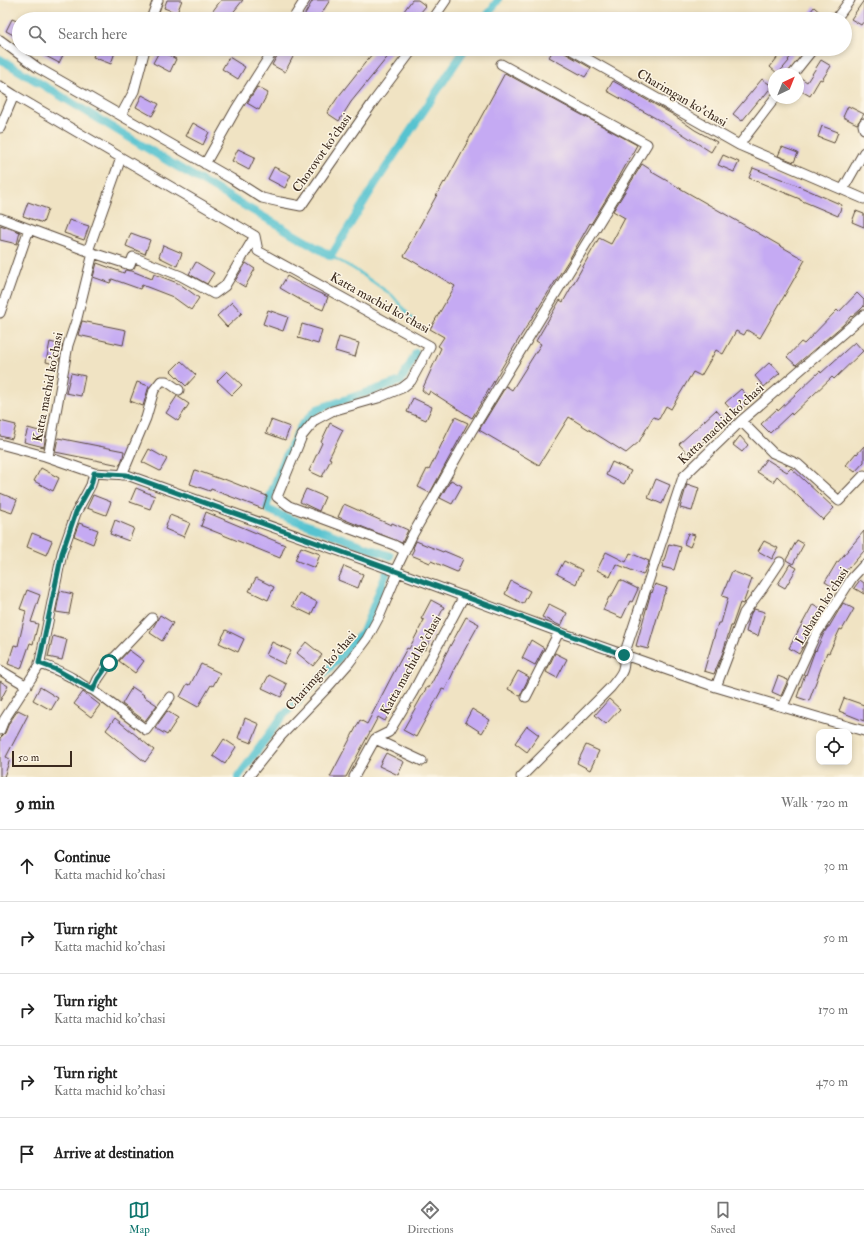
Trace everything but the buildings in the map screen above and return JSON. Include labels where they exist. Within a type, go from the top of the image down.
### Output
[{"type":"street","points":[[154,12],[158,0]]},
{"type":"street","points":[[297,12],[305,0]]},
{"type":"street","points":[[438,12],[446,0]]},
{"type":"street","points":[[841,12],[850,0]]},
{"type":"street","name":"Chorovot ko'chasi","points":[[0,40],[12,49]]},
{"type":"street","name":"Chorovot ko'chasi","points":[[22,56],[38,68],[262,198],[301,206],[374,101],[408,56]]},
{"type":"street","points":[[121,115],[134,91],[143,56]]},
{"type":"street","points":[[205,164],[236,109],[270,56]]},
{"type":"street","name":"Charimgan ko'chasi","points":[[582,56],[739,145],[864,199]]},
{"type":"street","points":[[799,68],[808,56]]},
{"type":"street","points":[[397,572],[413,534],[471,432],[647,144],[501,64]]},
{"type":"street","points":[[0,86],[255,236],[225,286],[214,294],[181,276],[133,258],[130,265],[90,252],[0,218]]},
{"type":"street","points":[[0,128],[14,95]]},
{"type":"street","points":[[739,145],[770,104]]},
{"type":"street","points":[[864,123],[864,129]]},
{"type":"street","points":[[843,189],[864,152]]},
{"type":"street","name":"Katta machid ko'chasi","points":[[48,457],[68,345],[77,318],[90,252],[121,158]]},
{"type":"street","points":[[0,313],[29,229]]},
{"type":"street","name":"Katta machid ko'chasi","points":[[255,236],[258,251],[430,346],[411,381],[402,388],[378,398],[332,412],[315,420],[302,436],[277,497],[289,506],[394,545],[405,551]]},
{"type":"street","name":"Katta machid ko'chasi","points":[[521,777],[611,687],[623,672],[624,655],[683,477],[740,420],[864,315]]},
{"type":"street","points":[[122,475],[146,418],[154,390],[161,382],[166,381],[179,390]]},
{"type":"street","points":[[740,420],[773,453],[798,464],[839,501],[864,475]]},
{"type":"street","name":"Katta machid ko'chasi","points":[[0,444],[48,457],[94,473],[122,475],[134,478],[464,596],[559,632],[716,687],[864,731]]},
{"type":"street","points":[[0,730],[4,720],[39,666],[62,553],[76,512],[91,485],[94,473]]},
{"type":"street","points":[[716,687],[744,613],[780,562]]},
{"type":"street","name":"Lubaton ko'chasi","points":[[783,706],[815,636],[852,578],[864,565]]},
{"type":"street","name":"Charimgar ko'chasi","points":[[254,775],[281,736],[326,689],[349,663],[367,639],[380,616],[397,572]]},
{"type":"street","name":"Katta machid ko'chasi","points":[[354,777],[375,739],[389,732],[413,692],[464,596]]},
{"type":"street","points":[[93,690],[98,679],[109,663],[152,618]]},
{"type":"street","points":[[526,697],[559,632]]},
{"type":"street","points":[[39,663],[57,670],[93,690],[146,730],[170,697]]},
{"type":"street","points":[[0,670],[27,686]]},
{"type":"street","points":[[375,739],[422,761]]},
{"type":"waterway","points":[[490,12],[498,0]]},
{"type":"waterway","points":[[0,59],[176,166],[331,256],[377,181],[460,56]]},
{"type":"waterway","points":[[331,256],[354,269],[392,295],[414,321]]},
{"type":"waterway","points":[[390,556],[283,516],[269,510],[266,507],[283,462],[301,426],[317,409],[401,381],[416,353]]},
{"type":"waterway","points":[[238,777],[281,718],[363,632],[386,574]]},
{"type":"route","points":[[109,663],[98,679],[93,690],[57,670],[39,663],[62,553],[76,512],[91,485],[94,473],[127,475],[624,655]]}]
